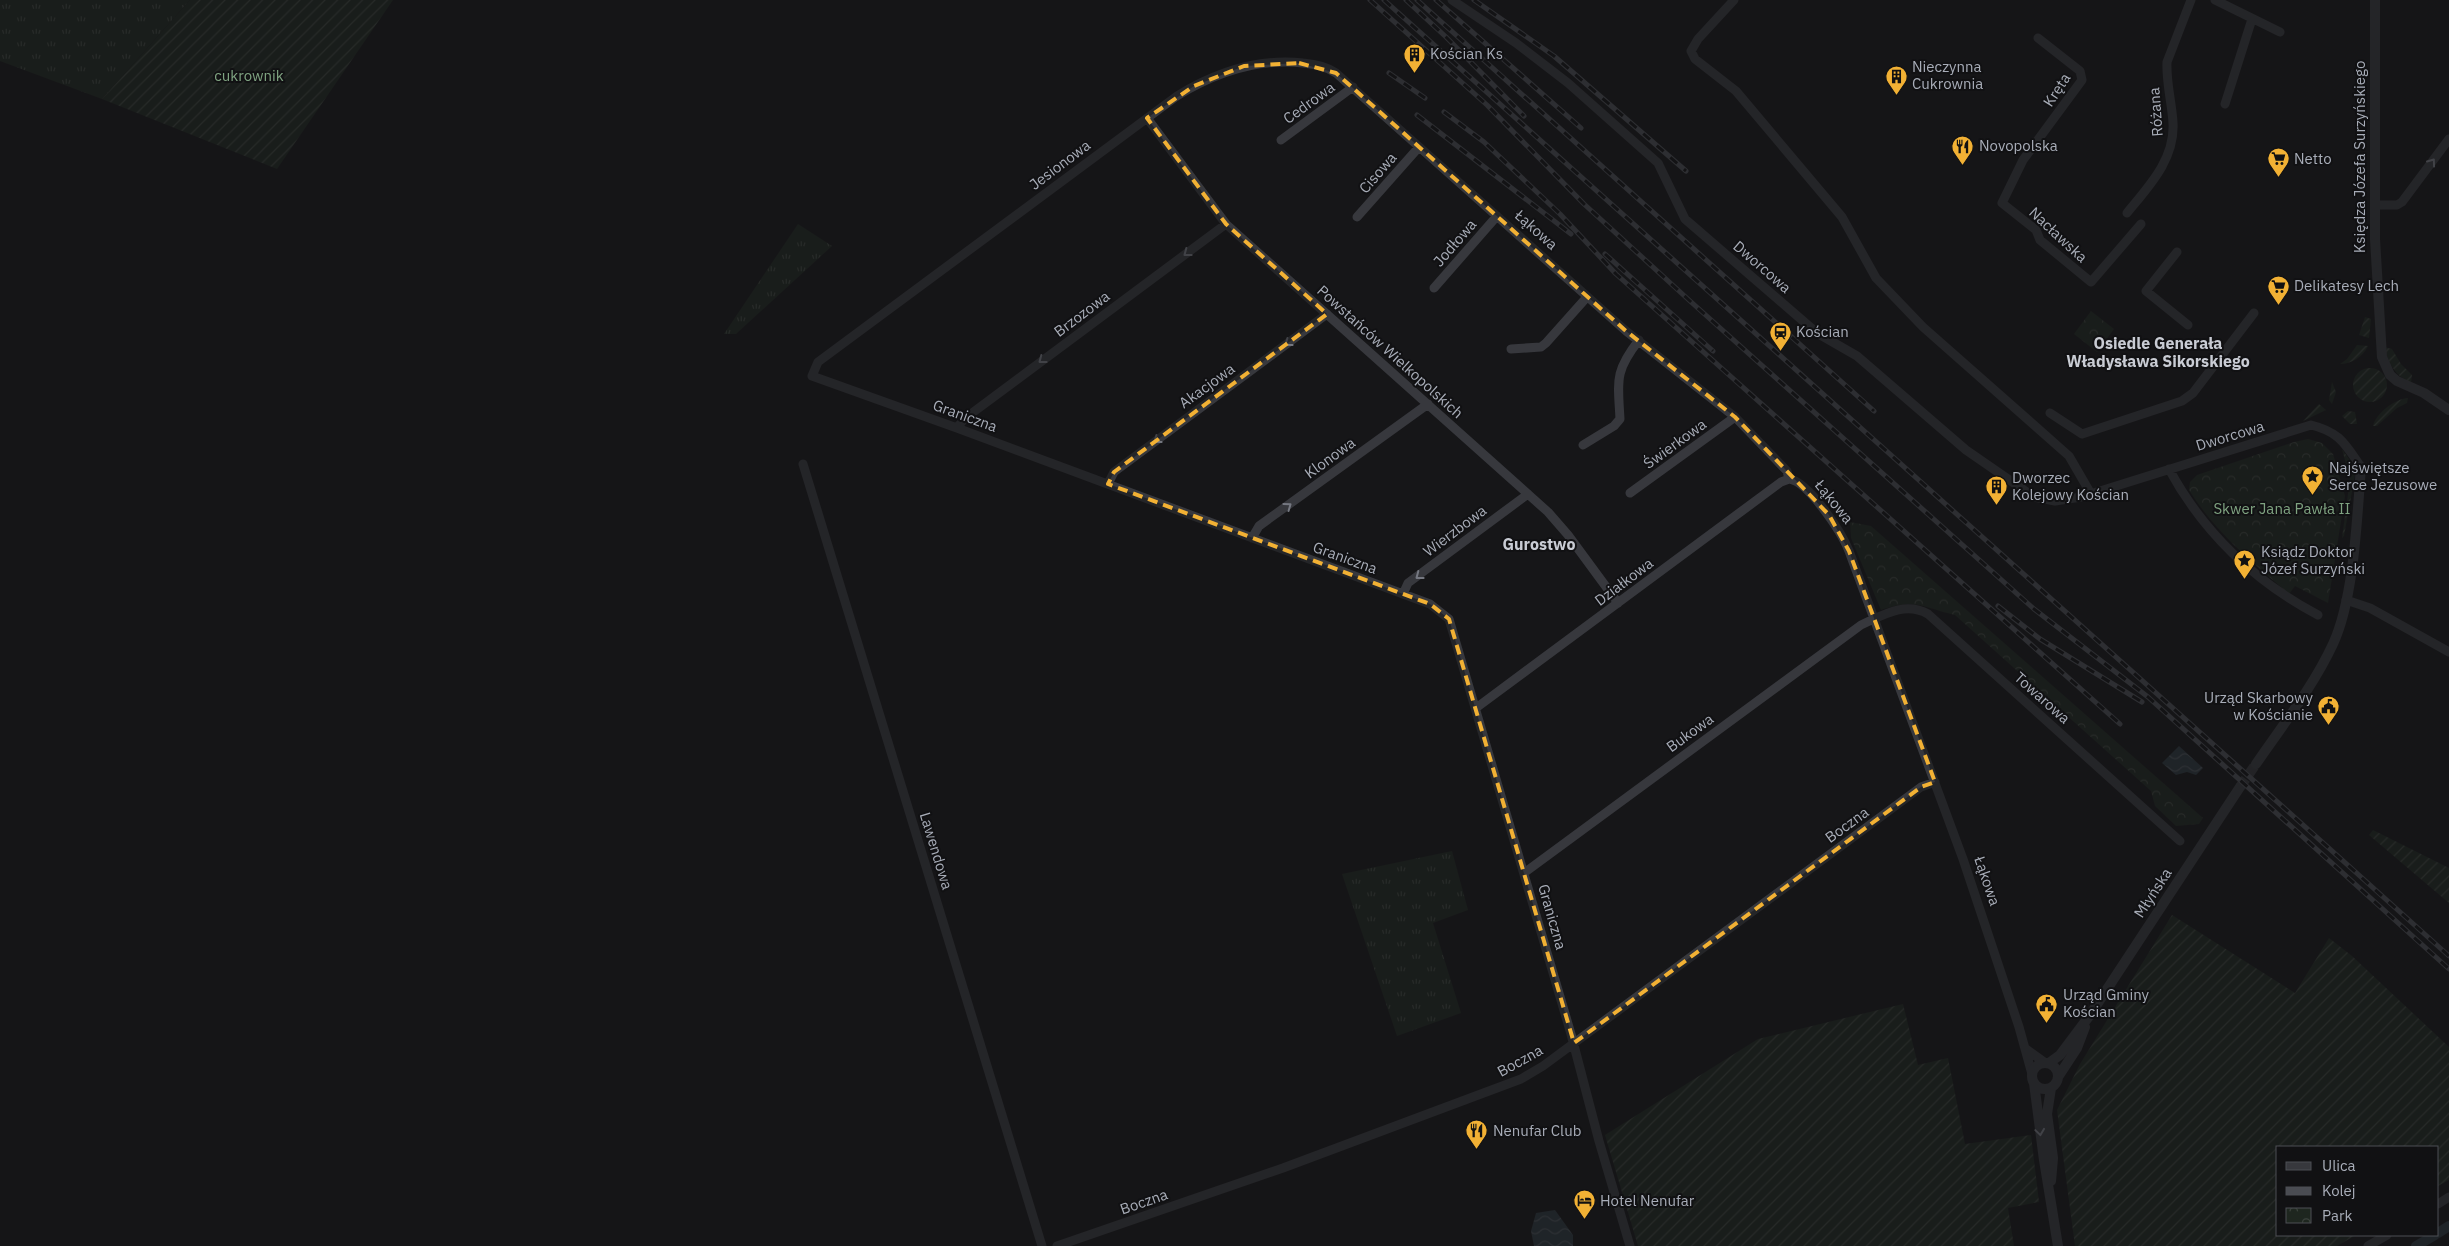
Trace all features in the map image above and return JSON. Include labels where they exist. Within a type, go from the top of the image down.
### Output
[{"type":"street","name":"Dworcowa","points":[[1452,0],[1516,43],[1574,89],[1658,163],[1685,219],[1817,333],[1857,356],[1966,450],[2034,497],[2063,500],[2091,494],[2311,425],[2328,429],[2336,434],[2361,467]]},
{"type":"street","points":[[1734,0],[1698,39],[1691,51],[1695,59],[1736,91],[1842,217],[1876,278],[1923,327],[2069,456],[2091,494]]},
{"type":"street","name":"Różana","points":[[2127,213],[2155,178],[2169,153],[2173,124],[2166,73],[2167,62],[2191,0]]},
{"type":"street","points":[[2215,0],[2280,32]]},
{"type":"street","name":"Księdza Józefa Surzyńskiego","points":[[2375,0],[2375,205],[2378,314],[2382,357],[2388,373],[2397,381],[2424,393],[2449,410]]},
{"type":"street","points":[[2225,104],[2252,19]]},
{"type":"street","name":"Kręta","points":[[2037,142],[2082,80],[2080,71],[2038,38]]},
{"type":"street","name":"Jesionowa","points":[[812,376],[818,362],[1177,96],[1210,77],[1244,66],[1266,63],[1299,63],[1326,67],[1353,87]]},
{"type":"street","name":"Cedrowa","points":[[1281,140],[1353,87]]},
{"type":"street","name":"Łąkowa","points":[[1353,87],[1626,331],[1735,417],[1787,471],[1789,479],[1798,482],[1822,507],[1842,534],[1975,892],[2026,1049],[2033,1079],[2058,1246]]},
{"type":"street","name":"Powstańców Wielkopolskich","points":[[1147,118],[1226,224],[1528,494],[1568,535],[1618,603]]},
{"type":"street","points":[[2375,205],[2397,205],[2402,202],[2449,140]]},
{"type":"street","name":"Nacławska","points":[[2037,142],[2023,160],[2002,203],[2036,230],[2040,240],[2060,258],[2091,282],[2141,224]]},
{"type":"street","name":"Cisowa","points":[[1357,217],[1419,147]]},
{"type":"street","name":"Jodłowa","points":[[1434,288],[1497,216]]},
{"type":"street","name":"Brzozowa","points":[[957,428],[964,418],[1226,224]]},
{"type":"street","points":[[2177,252],[2146,291],[2188,325]]},
{"type":"street","points":[[1511,349],[1541,346],[1546,343],[1587,296]]},
{"type":"street","points":[[2050,413],[2082,434],[2182,401],[2193,393],[2254,313]]},
{"type":"street","name":"Akacjowa","points":[[1108,484],[1114,472],[1327,314]]},
{"type":"street","points":[[1583,445],[1614,426],[1620,419],[1619,371],[1626,356],[1639,340]]},
{"type":"street","name":"Graniczna","points":[[812,376],[1430,604],[1449,619],[1574,1043],[1599,1141],[1630,1246]]},
{"type":"street","name":"Klonowa","points":[[1252,538],[1259,526],[1428,404]]},
{"type":"street","name":"Świerkowa","points":[[1630,493],[1735,417]]},
{"type":"street","name":"Lawendowa","points":[[803,464],[1042,1246]]},
{"type":"street","points":[[2256,764],[2333,645],[2346,600],[2361,467]]},
{"type":"street","points":[[2169,469],[2193,509],[2227,548],[2278,592],[2318,615]]},
{"type":"street","name":"Działkowa","points":[[1476,708],[1781,482],[1789,479]]},
{"type":"street","name":"Wierzbowa","points":[[1403,594],[1408,584],[1528,494]]},
{"type":"street","points":[[2346,600],[2370,608],[2449,652]]},
{"type":"street","name":"Towarowa","points":[[1874,619],[1906,608],[1917,609],[1928,614],[2180,842]]},
{"type":"street","name":"Bukowa","points":[[1524,873],[1853,631],[1874,619]]},
{"type":"street","name":"Boczna","points":[[1056,1246],[1283,1168],[1489,1093],[1521,1079],[1574,1043],[1921,787],[1935,782]]},
{"type":"street","name":"Młyńska","points":[[2046,1062],[2060,1055],[2090,1015],[2240,786]]},
{"type":"street","name":"Młyńska","points":[[2058,1077],[2078,1048],[2090,1015]]},
{"type":"street","points":[[2026,1049],[2056,1068],[2058,1077],[2051,1088],[2042,1088],[2033,1079],[2036,1066],[2046,1062]]},
{"type":"street","name":"Łąkowa","points":[[2050,1192],[2053,1158],[2048,1114],[2051,1088]]},
{"type":"street","points":[[2368,1246],[2385,1236]]},
{"type":"highlighted area","points":[[1299,63],[1336,73],[1626,331],[1735,417],[1829,515],[1849,551],[1935,782],[1921,787],[1574,1043],[1449,619],[1430,604],[1108,484],[1114,472],[1327,314],[1226,224],[1147,118],[1194,86],[1244,66]]},
{"type":"green space","points":[[0,0],[190,0],[102,99],[0,61]]},
{"type":"green space","name":"cukrownik","points":[[190,0],[393,0],[277,169],[102,99]]},
{"type":"green space","points":[[798,224],[832,246],[736,334],[724,334]]},
{"type":"green space","points":[[2091,311],[2114,329],[2097,352],[2074,334]]},
{"type":"green space","points":[[2365,317],[2371,319],[2369,338],[2359,335]]},
{"type":"green space","points":[[2357,345],[2368,346],[2356,359],[2340,364],[2347,359]]},
{"type":"green space","points":[[2384,347],[2392,349],[2401,364],[2412,375],[2411,383],[2393,369]]},
{"type":"green space","points":[[2370,368],[2382,373],[2387,385],[2382,397],[2370,402],[2358,397],[2353,385],[2358,373]]},
{"type":"green space","points":[[2332,382],[2336,392],[2332,404],[2329,400]]},
{"type":"green space","points":[[2408,398],[2407,403],[2397,408],[2377,426],[2373,426],[2378,416],[2387,408],[2397,401]]},
{"type":"green space","points":[[2319,404],[2326,410],[2303,421]]},
{"type":"green space","points":[[2348,411],[2355,412],[2357,424],[2350,424],[2342,416]]},
{"type":"green space","name":"Skwer Jana Pawła II","points":[[2308,439],[2322,443],[2333,454],[2345,496],[2328,603],[2295,586],[2289,594],[2222,533],[2189,490],[2190,482],[2197,475]]},
{"type":"green space","points":[[2342,449],[2356,469],[2344,536],[2342,538],[2350,479]]},
{"type":"green space","points":[[1850,522],[1871,526],[2203,818],[2199,824],[2176,826],[2155,806],[2151,791],[1955,615],[1911,604],[1893,606],[1881,610],[1851,538]]},
{"type":"green space","points":[[2373,830],[2449,868],[2449,903],[2369,835]]},
{"type":"green space","points":[[1452,851],[1468,910],[1433,923],[1461,1013],[1397,1036],[1342,874]]},
{"type":"green space","points":[[2172,915],[2295,993],[2329,938],[2352,956],[2449,1047],[2449,1180],[2439,1185],[2439,1146],[2276,1146],[2276,1236],[2354,1236],[2337,1246],[2075,1246],[2057,1110],[2080,1064]]},
{"type":"green space","points":[[1903,1004],[1918,1065],[1948,1058],[1965,1144],[2031,1135],[2039,1202],[2008,1208],[2014,1246],[1638,1246],[1605,1135],[1758,1039]]},
{"type":"water","points":[[2179,746],[2203,768],[2196,775],[2187,772],[2176,775],[2162,763]]},
{"type":"water","points":[[1555,1210],[1573,1235],[1573,1246],[1534,1246],[1531,1231],[1536,1213]]},
{"type":"waterway","points":[[2439,1232],[2449,1226]]},
{"type":"waterway","points":[[2416,1246],[2433,1236]]},
{"type":"tunnel","points":[[2240,787],[2256,764]]},
{"type":"railway","points":[[1370,0],[1487,105],[1584,204],[1690,301],[2034,609],[2148,697],[2449,969]]},
{"type":"railway","points":[[1384,0],[2449,956]]},
{"type":"railway","points":[[1406,0],[1446,37],[1524,116]]},
{"type":"railway","points":[[1417,0],[1874,411]]},
{"type":"railway","points":[[1436,0],[1581,128]]},
{"type":"railway","points":[[1474,0],[1554,56],[1686,171]]},
{"type":"railway","points":[[1389,73],[1425,98]]},
{"type":"railway","points":[[1444,112],[1484,142],[1560,214],[1616,274],[2120,724]]},
{"type":"railway","points":[[1417,115],[1571,234]]},
{"type":"railway","points":[[1605,254],[1713,351]]},
{"type":"railway","points":[[1998,606],[2040,639],[2142,702]]},
{"type":"place","name":"Kościan Ks","points":[[1414,73]]},
{"type":"place","name":"Nieczynna Cukrownia","points":[[1896,95]]},
{"type":"place","name":"Novopolska","points":[[1963,165]]},
{"type":"place","name":"Netto","points":[[2278,178]]},
{"type":"place","name":"Delikatesy Lech","points":[[2278,305]]},
{"type":"place","name":"Kościan","points":[[1780,351]]},
{"type":"place","name":"Najświętsze Serce Jezusowe","points":[[2313,496]]},
{"type":"place","name":"Dworzec Kolejowy Kościan","points":[[1996,506]]},
{"type":"place","name":"Ksiądz Doktor Józef Surzyński","points":[[2245,580]]},
{"type":"place","name":"Urząd Skarbowy w Kościanie","points":[[2329,726]]},
{"type":"place","name":"Urząd Gminy Kościan","points":[[2047,1023]]},
{"type":"place","name":"Nenufar Club","points":[[1477,1150]]},
{"type":"place","name":"Hotel Nenufar","points":[[1584,1220]]},
{"type":"district","name":"Osiedle Generała Władysława Sikorskiego","points":[[2158,352]]},
{"type":"district","name":"Gurostwo","points":[[1539,544]]}]
